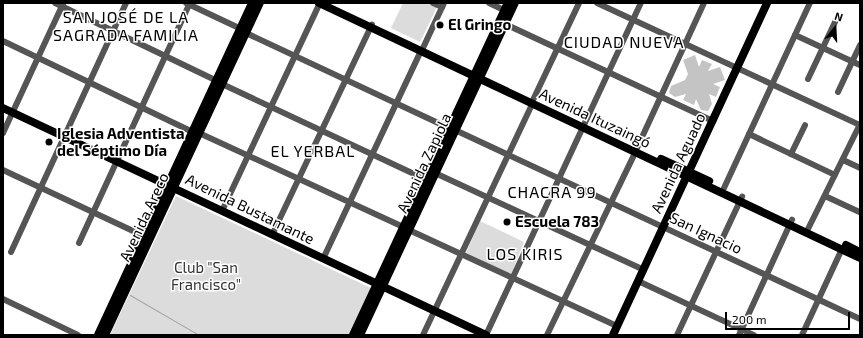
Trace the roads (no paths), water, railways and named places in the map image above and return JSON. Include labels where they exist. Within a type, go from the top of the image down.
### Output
[{"type":"main road","name":"Avenida Areco","points":[[243,31],[252,3]]},
{"type":"main road","name":"Avenida Areco","points":[[105,335],[219,82],[243,31],[260,3]]},
{"type":"main road","name":"Avenida Ituzaingó","points":[[320,3],[477,75],[791,223],[860,252]]},
{"type":"main road","name":"Avenida Ituzaingó","points":[[326,3],[371,26]]},
{"type":"main road","name":"Avenida Zapiola","points":[[477,75],[515,3]]},
{"type":"main road","name":"Avenida Aguado","points":[[616,332],[638,281],[767,3]]},
{"type":"main road","name":"Avenida Zapiola","points":[[360,335],[380,285],[406,228],[435,172],[452,129],[506,7]]},
{"type":"main road","name":"Avenida Bustamante","points":[[3,108],[486,335]]},
{"type":"main road","name":"Avenida Zapiola","points":[[406,228],[425,179],[452,129]]},
{"type":"main road","name":"Avenida Ituzaingó","points":[[688,174],[724,188],[741,199]]},
{"type":"main road","name":"Avenida Areco","points":[[98,335],[144,236],[171,186]]},
{"type":"main road","name":"Avenida Ituzaingó","points":[[808,230],[860,258]]},
{"type":"main road","name":"Avenida Zapiola","points":[[353,335],[380,285]]},
{"type":"street","points":[[55,3],[62,4],[113,32],[425,179]]},
{"type":"street","points":[[11,252],[126,3]]},
{"type":"street","points":[[79,242],[188,3]]},
{"type":"street","name":"San Ignacio","points":[[188,3],[346,80],[860,319]]},
{"type":"street","points":[[222,211],[320,3]]},
{"type":"street","points":[[323,259],[399,104],[443,5],[432,3]]},
{"type":"street","points":[[488,3],[506,7]]},
{"type":"street","points":[[423,335],[578,3]]},
{"type":"street","points":[[597,3],[860,125],[808,230]]},
{"type":"street","points":[[486,335],[641,3]]},
{"type":"street","points":[[547,335],[609,202],[636,150],[704,3]]},
{"type":"street","points":[[724,188],[810,3]]},
{"type":"street","points":[[3,133],[62,4]]},
{"type":"street","points":[[808,79],[837,18]]},
{"type":"street","points":[[505,24],[713,121]]},
{"type":"street","points":[[272,235],[371,26]]},
{"type":"street","points":[[795,35],[860,65]]},
{"type":"street","points":[[3,41],[141,108],[563,301],[616,332]]},
{"type":"street","points":[[838,92],[860,45]]},
{"type":"street","points":[[791,154],[805,125]]},
{"type":"street","points":[[750,134],[835,175]]},
{"type":"street","points":[[842,160],[860,168]]},
{"type":"street","points":[[3,170],[144,236]]},
{"type":"street","points":[[435,172],[644,270]]},
{"type":"street","points":[[825,196],[860,212]]},
{"type":"street","points":[[677,335],[741,199]]},
{"type":"street","points":[[740,332],[791,223]]},
{"type":"street","points":[[802,335],[842,249]]},
{"type":"street","points":[[638,281],[691,306],[740,332],[754,335]]},
{"type":"street","points":[[3,300],[78,335]]},
{"type":"waterway","points":[[130,295],[199,335]]},
{"type":"place","name":"El Gringo","points":[[440,25]]},
{"type":"place","name":"Iglesia Adventista del Séptimo Día","points":[[49,142]]},
{"type":"place","name":"Escuela 783","points":[[507,222]]},
{"type":"district","name":"SAN JOSÉ DE LA SAGRADA FAMILIA","points":[[126,26]]},
{"type":"district","name":"CIUDAD NUEVA","points":[[624,42]]},
{"type":"district","name":"EL YERBAL","points":[[313,151]]},
{"type":"district","name":"CHACRA 99","points":[[552,192]]},
{"type":"district","name":"LOS KIRIS","points":[[525,254]]},
{"type":"park label","name":"Club \"San Francisco\"","points":[[206,276]]}]
